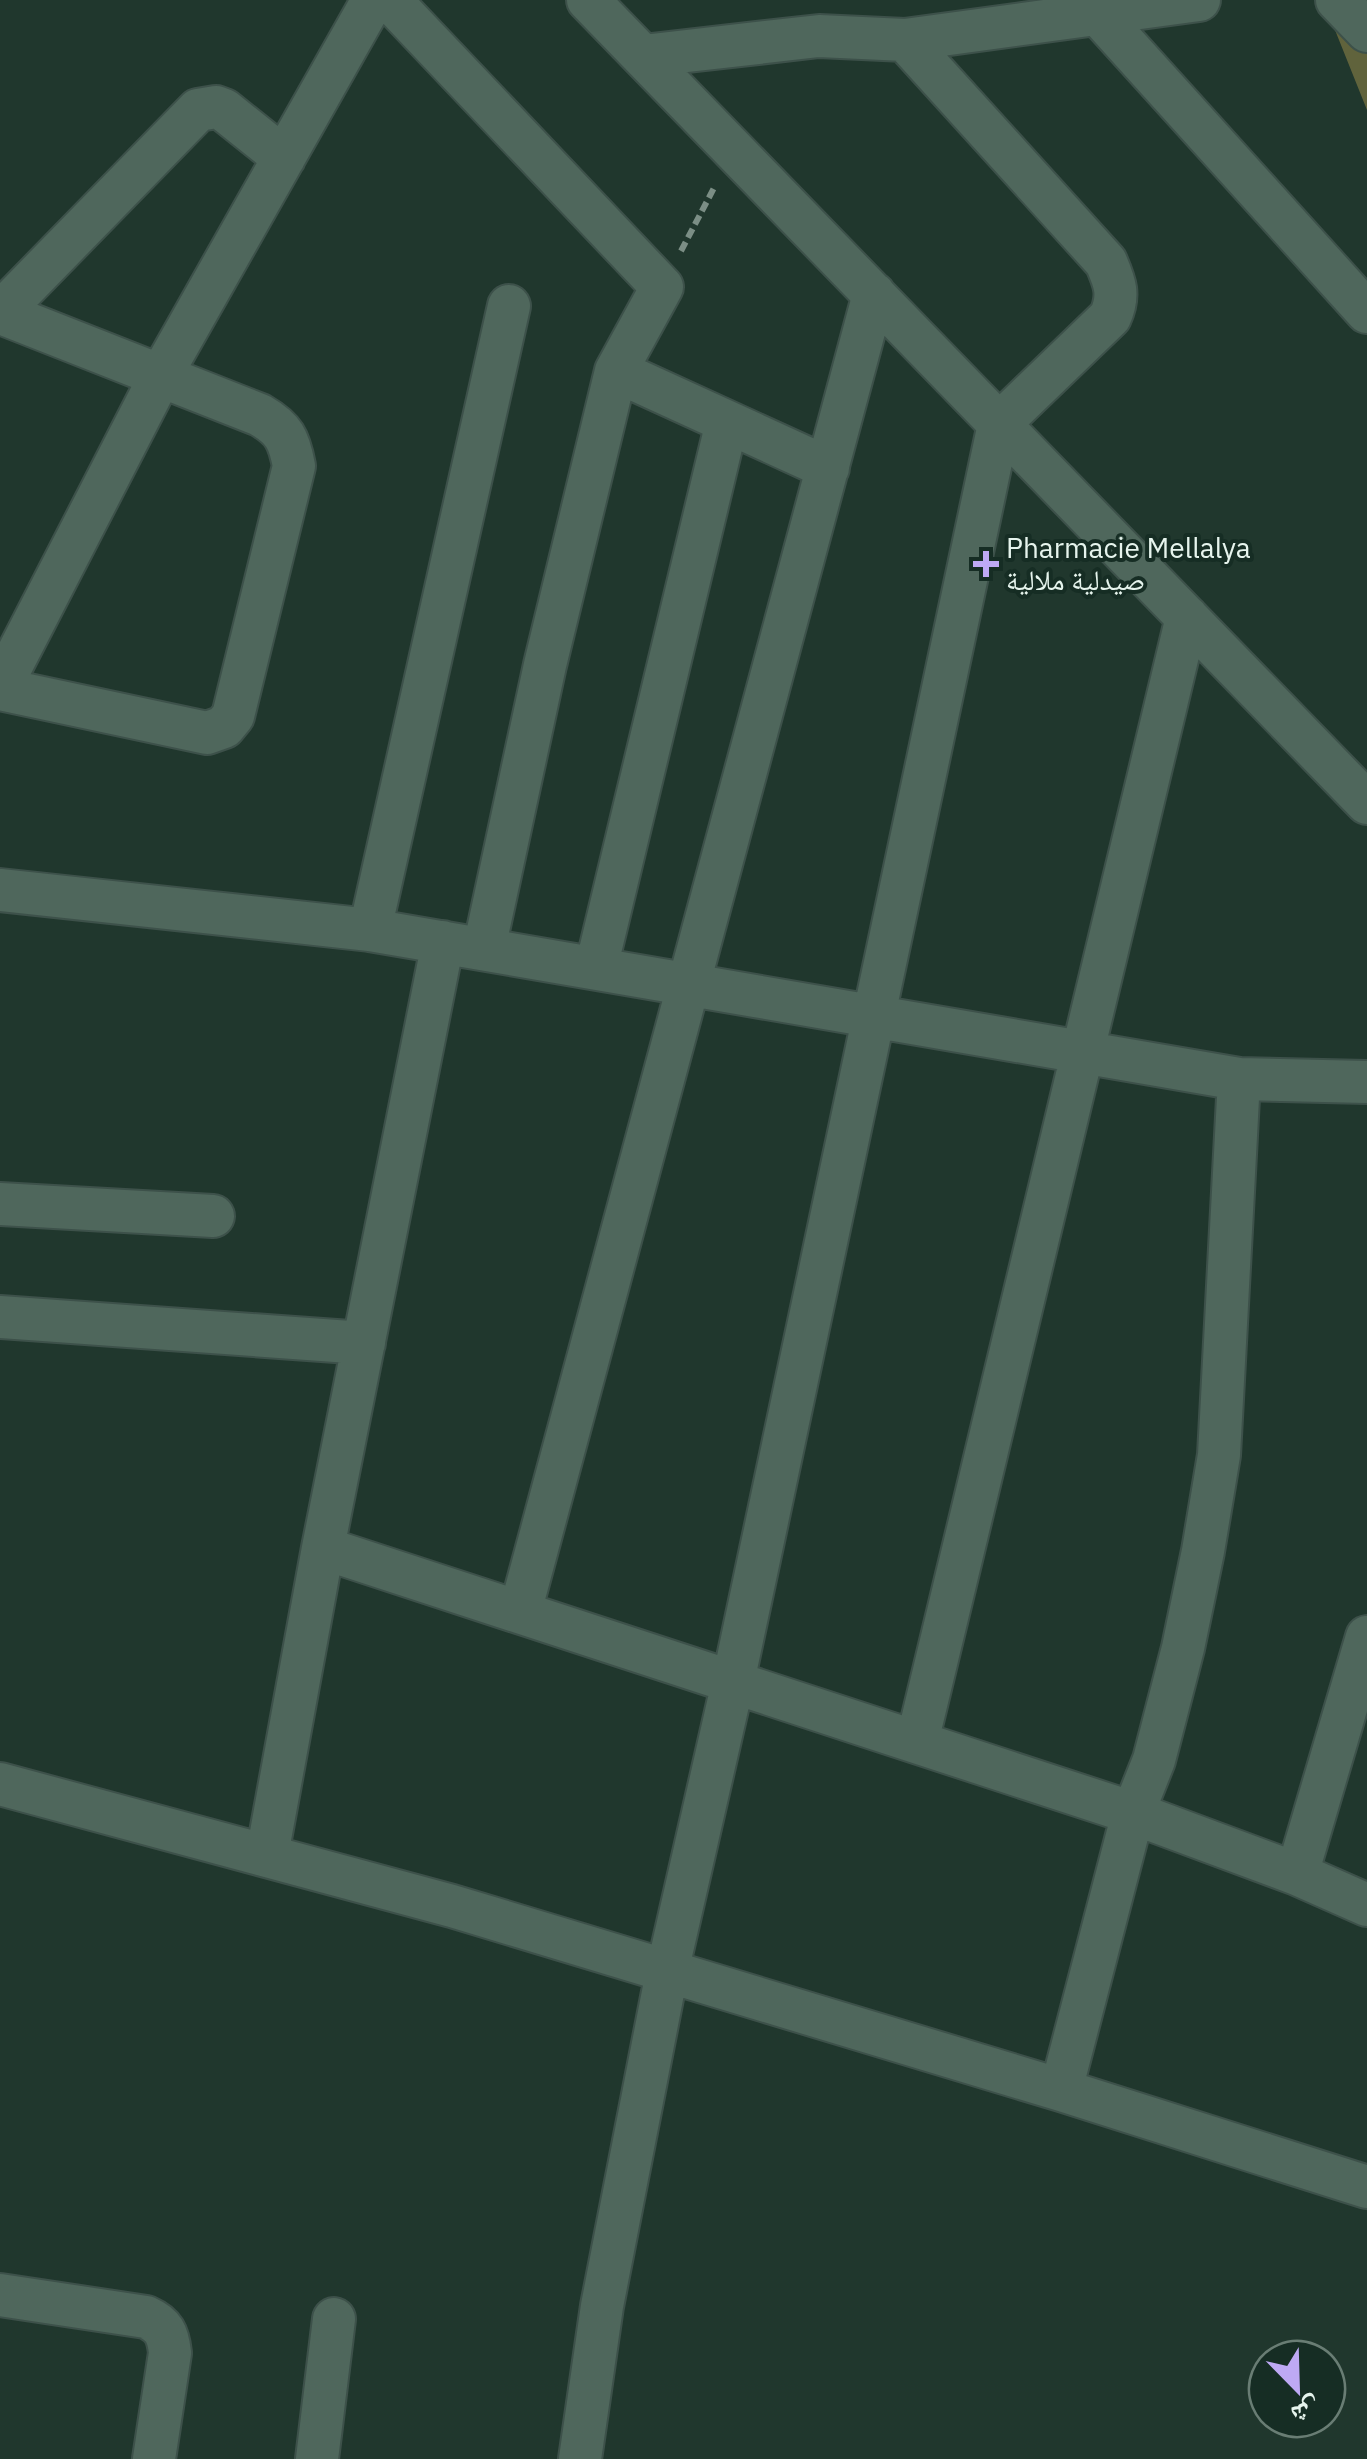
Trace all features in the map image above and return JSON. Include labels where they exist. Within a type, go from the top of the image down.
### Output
[{"type":"street","points":[[284,158],[224,110],[216,106],[198,110],[1,313],[161,375],[260,415],[282,428],[289,440],[294,466],[233,716],[224,727],[208,733],[0,688],[161,375],[284,158],[373,0]]},
{"type":"street","points":[[267,1854],[322,1548],[364,1343],[463,946],[545,665],[616,371],[662,287],[390,0]]},
{"type":"street","points":[[588,0],[1367,802]]},
{"type":"street","points":[[643,56],[820,36],[905,40],[1199,0]]},
{"type":"street","points":[[1337,0],[1367,31]]},
{"type":"street","points":[[1098,14],[1367,312]]},
{"type":"street","points":[[580,2459],[602,2306],[667,1972],[999,424],[1110,316],[1116,303],[1118,288],[1106,262],[905,40]]},
{"type":"street","points":[[520,1612],[874,294]]},
{"type":"street","points":[[370,930],[509,306]]},
{"type":"street","points":[[616,371],[828,468]]},
{"type":"street","points":[[596,968],[727,422]]},
{"type":"street","points":[[917,1742],[1187,617]]},
{"type":"street","points":[[0,890],[370,930],[1240,1079],[1367,1082]]},
{"type":"street","points":[[1061,2090],[1133,1814],[1154,1760],[1183,1648],[1219,1455],[1240,1079]]},
{"type":"street","points":[[0,1204],[213,1216]]},
{"type":"street","points":[[0,1317],[364,1343]]},
{"type":"street","points":[[322,1548],[1133,1814],[1296,1874],[1367,1906]]},
{"type":"street","points":[[1296,1874],[1367,1637]]},
{"type":"street","points":[[0,1784],[452,1906],[1367,2187]]},
{"type":"street","points":[[0,2295],[146,2316],[160,2323],[168,2335],[170,2353],[154,2459]]},
{"type":"street","points":[[317,2459],[334,2319]]},
{"type":"path","points":[[662,287],[734,150]]},
{"type":"green space","points":[[1323,0],[1367,0],[1367,110]]},
{"type":"place","name":"Pharmacie Mellalya صيدلية ملالية","points":[[986,564]]}]
